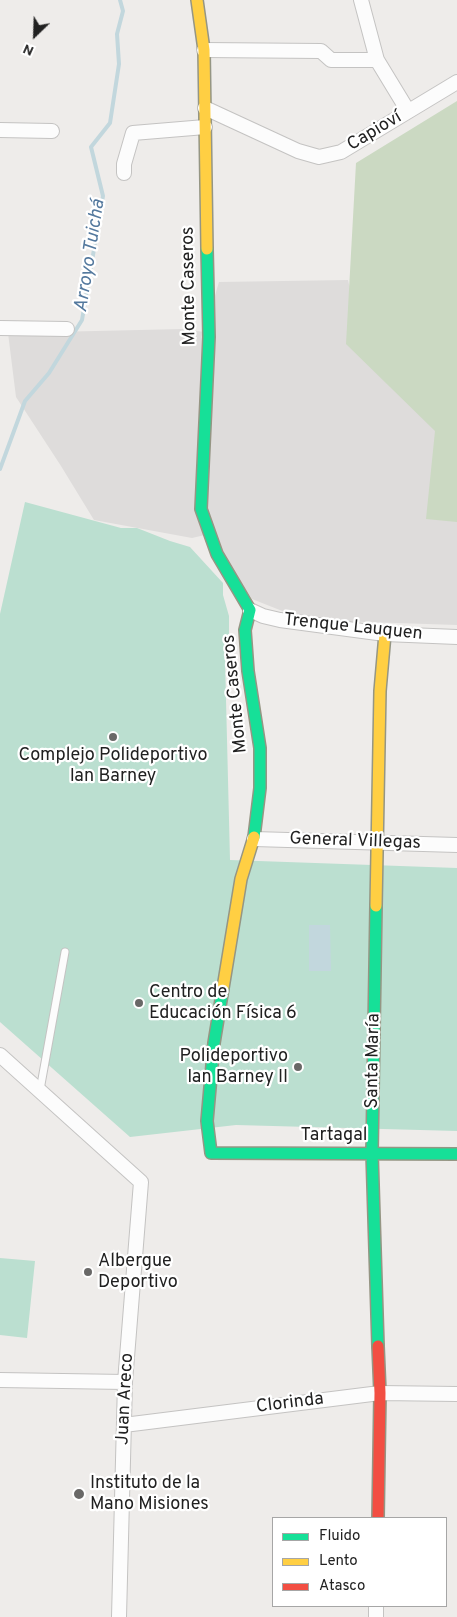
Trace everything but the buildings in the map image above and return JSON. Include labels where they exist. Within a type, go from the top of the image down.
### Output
[{"type":"street","name":"Monte Caseros","points":[[197,0],[204,50],[209,337],[201,509],[217,554],[250,610],[245,630],[248,671],[260,748],[260,788],[254,839],[241,879],[214,1043],[207,1121],[211,1153]]},
{"type":"street","points":[[361,0],[377,60],[408,111]]},
{"type":"street","points":[[204,50],[321,51],[332,60],[377,60]]},
{"type":"street","name":"Capioví","points":[[205,108],[298,151],[319,157],[341,152],[457,82]]},
{"type":"street","points":[[124,173],[124,164],[133,133],[205,127]]},
{"type":"street","points":[[0,130],[52,131]]},
{"type":"street","points":[[0,328],[67,329]]},
{"type":"street","name":"Trenque Lauquen","points":[[250,610],[263,616],[280,620],[385,634],[457,637]]},
{"type":"street","name":"Santa María","points":[[378,1517],[380,1393],[372,1153],[379,844],[380,691],[385,634]]},
{"type":"street","name":"General Villegas","points":[[254,839],[457,845]]},
{"type":"street","points":[[0,1055],[40,1090]]},
{"type":"street","name":"Juan Areco","points":[[40,1090],[141,1182],[125,1382],[119,1617]]},
{"type":"street","name":"Tartagal","points":[[211,1153],[457,1154]]},
{"type":"street","points":[[0,1380],[125,1382]]},
{"type":"street","name":"Clorinda","points":[[124,1425],[380,1393],[457,1394]]},
{"type":"lane","points":[[40,1090],[65,952]]},
{"type":"shaded area","points":[[348,280],[362,343],[457,388],[457,625],[305,620],[252,599],[209,534],[192,538],[94,520],[16,397],[8,333],[183,329],[204,332],[219,282]]},
{"type":"shaded area","points":[[309,925],[330,925],[331,971],[309,971]]},
{"type":"green space","points":[[457,101],[457,522],[426,519],[435,431],[346,344],[356,163]]},
{"type":"green space","name":"Complejo Polideportivo Ian Barney","points":[[25,502],[121,528],[137,528],[190,547],[223,583],[223,595],[229,616],[229,638],[225,659],[230,860],[457,868],[457,1131],[236,1125],[130,1137],[0,1022],[0,614]]},
{"type":"green space","points":[[0,1258],[35,1261],[27,1338],[0,1335]]},
{"type":"waterway","name":"Arroyo Tuichá","points":[[0,469],[25,401],[49,373],[82,320],[103,196],[91,147],[110,123],[119,64],[117,34],[123,11],[120,0]]},
{"type":"traffic: fast","points":[[207,249],[209,337],[201,509],[217,554],[250,610],[245,630],[248,671],[260,748],[260,788],[254,837]]},
{"type":"traffic: fast","points":[[376,906],[372,1153],[378,1346]]},
{"type":"traffic: fast","points":[[223,988],[214,1043],[207,1121],[211,1153],[457,1154]]},
{"type":"traffic: slow","points":[[197,0],[204,50],[207,249]]},
{"type":"traffic: slow","points":[[376,906],[380,691],[385,634]]},
{"type":"traffic: slow","points":[[223,988],[241,879],[254,837]]},
{"type":"traffic: jam","points":[[378,1346],[380,1393],[378,1517]]},
{"type":"place","name":"Complejo Polideportivo Ian Barney","points":[[113,737]]},
{"type":"place","name":"Centro de Educación Física 6","points":[[139,1003]]},
{"type":"place","name":"Polideportivo Ian Barney II","points":[[298,1067]]},
{"type":"place","name":"Albergue Deportivo","points":[[88,1272]]},
{"type":"place","name":"Instituto de la Mano Misiones","points":[[79,1494]]}]
